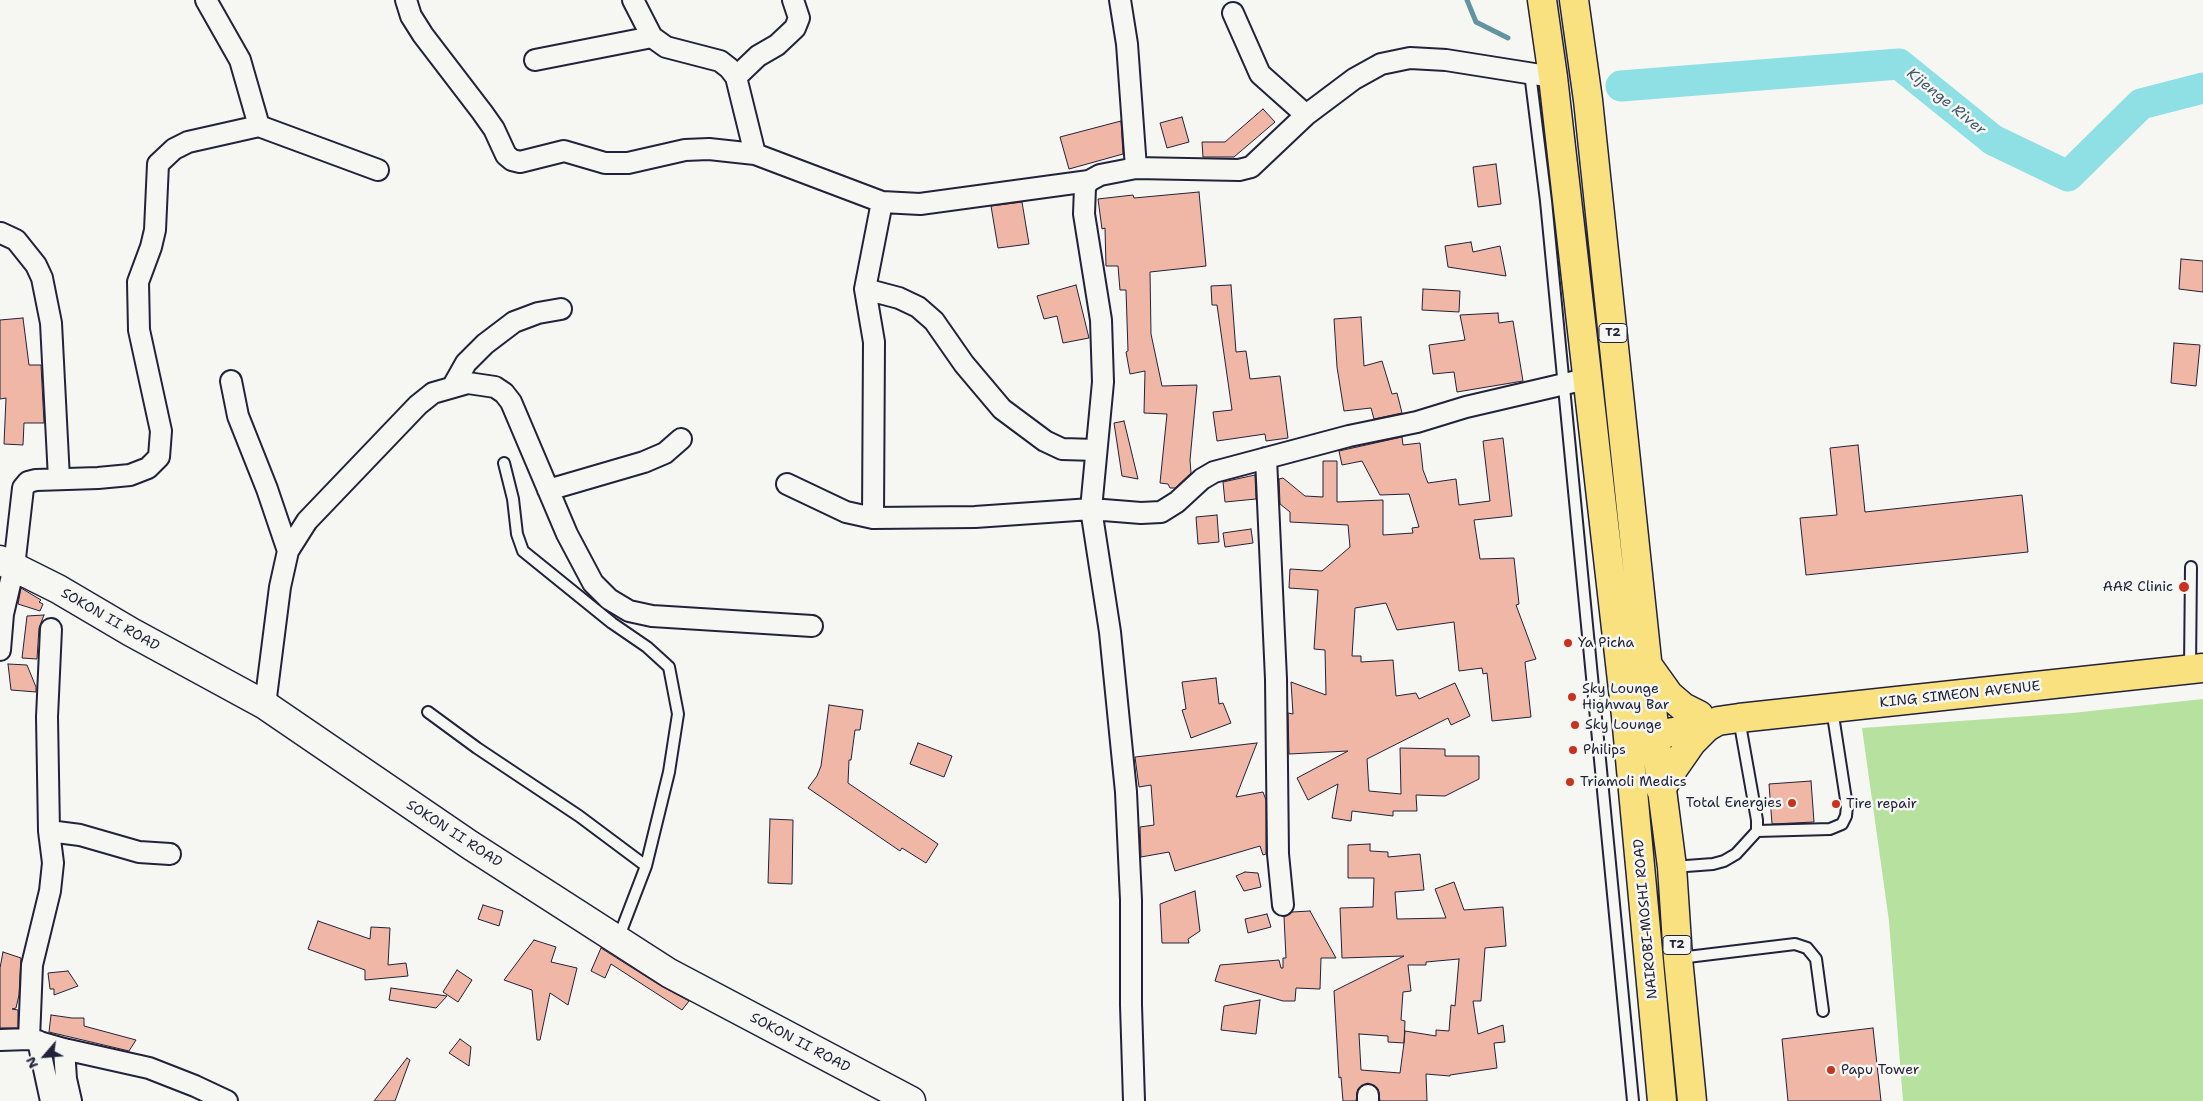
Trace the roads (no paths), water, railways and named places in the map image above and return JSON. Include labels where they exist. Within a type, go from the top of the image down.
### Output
[{"type":"main road","name":"T2","points":[[1542,0],[1542,75],[1575,382],[1615,627],[1627,727]]},
{"type":"main road","name":"T2","points":[[1574,0],[1588,100],[1654,726]]},
{"type":"main road","points":[[1615,627],[1644,627]]},
{"type":"main road","points":[[1649,667],[1669,695],[1683,707],[1716,720],[1692,742],[1661,790]]},
{"type":"main road","name":"KING SIMEON AVENUE","points":[[1627,727],[1832,709],[2197,669]]},
{"type":"main road","name":"NAIROBI-MOSHI ROAD","points":[[1654,726],[1672,867],[1678,958],[1692,1101]]},
{"type":"main road","name":"NAIROBI-MOSHI ROAD","points":[[1627,727],[1662,1101]]},
{"type":"street","points":[[206,0],[240,60],[259,126]]},
{"type":"street","points":[[406,0],[411,16],[423,35],[482,112],[494,130],[506,155],[512,160],[520,162],[564,151],[604,163],[628,163],[685,150],[709,149],[755,154],[882,202],[920,204],[1089,181],[1100,174],[1136,168],[1239,170],[1251,167],[1306,115],[1361,75],[1381,64],[1410,58],[1472,62],[1542,75]]},
{"type":"street","points":[[633,0],[652,37],[666,47],[720,61],[729,68],[736,77],[755,154]]},
{"type":"street","points":[[736,77],[758,56],[777,45],[795,28],[798,18],[794,0]]},
{"type":"street","points":[[1120,0],[1127,44],[1136,168]]},
{"type":"street","points":[[1233,13],[1260,74],[1306,115]]},
{"type":"street","points":[[535,60],[652,37]]},
{"type":"street","points":[[0,650],[7,564],[23,488],[28,482],[36,480],[130,475],[148,468],[159,457],[161,431],[139,330],[138,282],[155,230],[158,164],[174,149],[188,142],[259,126],[378,170]]},
{"type":"street","points":[[1089,181],[1083,197],[1084,214],[1101,320],[1103,382],[1091,509],[1110,632],[1126,792],[1131,900],[1131,1005],[1134,1101]]},
{"type":"street","points":[[873,518],[874,342],[865,289],[882,202]]},
{"type":"street","points":[[1,233],[16,240],[36,265],[42,278],[51,323],[59,479]]},
{"type":"street","points":[[865,289],[899,298],[918,307],[934,321],[973,376],[1002,409],[1045,441],[1062,449],[1096,450]]},
{"type":"street","points":[[453,386],[466,363],[485,344],[514,322],[538,313],[561,309]]},
{"type":"street","points":[[231,381],[238,416],[267,489],[288,551]]},
{"type":"street","points":[[786,484],[846,512],[873,518],[975,517],[1091,509],[1140,513],[1161,512],[1177,502],[1202,479],[1214,472],[1349,436],[1417,422],[1466,407],[1575,382]]},
{"type":"street","points":[[265,706],[274,624],[288,551],[307,521],[418,405],[433,394],[453,386],[468,383],[495,387],[504,392],[511,402],[567,534],[593,583],[609,599],[629,611],[652,616],[812,626]]},
{"type":"street","points":[[548,490],[644,462],[666,453],[681,439]]},
{"type":"street","points":[[1266,458],[1276,679],[1278,854],[1283,906]]},
{"type":"street","name":"SOKON II ROAD","points":[[7,564],[58,589],[130,632],[265,706],[470,845],[669,973],[908,1100]]},
{"type":"street","points":[[51,629],[47,718],[49,831],[52,872],[50,891],[32,965],[33,1040],[51,1101]]},
{"type":"street","points":[[49,831],[80,835],[139,852],[170,854]]},
{"type":"street","points":[[0,1040],[33,1040],[149,1068],[227,1101]]},
{"type":"street","points":[[64,1049],[66,1079],[71,1101]]},
{"type":"lane","points":[[1575,382],[1633,1101]]},
{"type":"lane","points":[[504,463],[513,499],[517,534],[523,551],[670,667],[678,714],[669,772],[646,866],[617,940]]},
{"type":"lane","points":[[2191,567],[2197,669]]},
{"type":"lane","points":[[1757,831],[1830,829],[1842,824],[1846,816],[1847,806],[1832,709]]},
{"type":"lane","points":[[428,712],[477,748],[579,816],[646,866]]},
{"type":"lane","points":[[1672,867],[1713,864],[1724,861],[1736,854],[1757,831],[1757,820],[1716,720]]},
{"type":"lane","points":[[1678,958],[1795,944],[1806,948],[1816,959],[1823,1012]]},
{"type":"waterway","points":[[1467,0],[1476,22],[1508,38]]},
{"type":"waterway","name":"Kijenge River","points":[[1621,86],[1899,64],[1993,140],[2068,176],[2141,104],[2203,88]]},
{"type":"place","name":"AAR Clinic","points":[[2184,587]]},
{"type":"place","name":"Ya Picha","points":[[1568,643]]},
{"type":"place","name":"Sky Lounge Highway Bar","points":[[1572,697]]},
{"type":"place","name":"Sky Lounge","points":[[1575,725]]},
{"type":"place","name":"Philips","points":[[1573,750]]},
{"type":"place","name":"Triamoli Medics","points":[[1570,782]]},
{"type":"place","name":"Total Energies","points":[[1792,803]]},
{"type":"place","name":"Tire repair","points":[[1836,804]]},
{"type":"place","name":"Papu Tower","points":[[1831,1070]]}]
